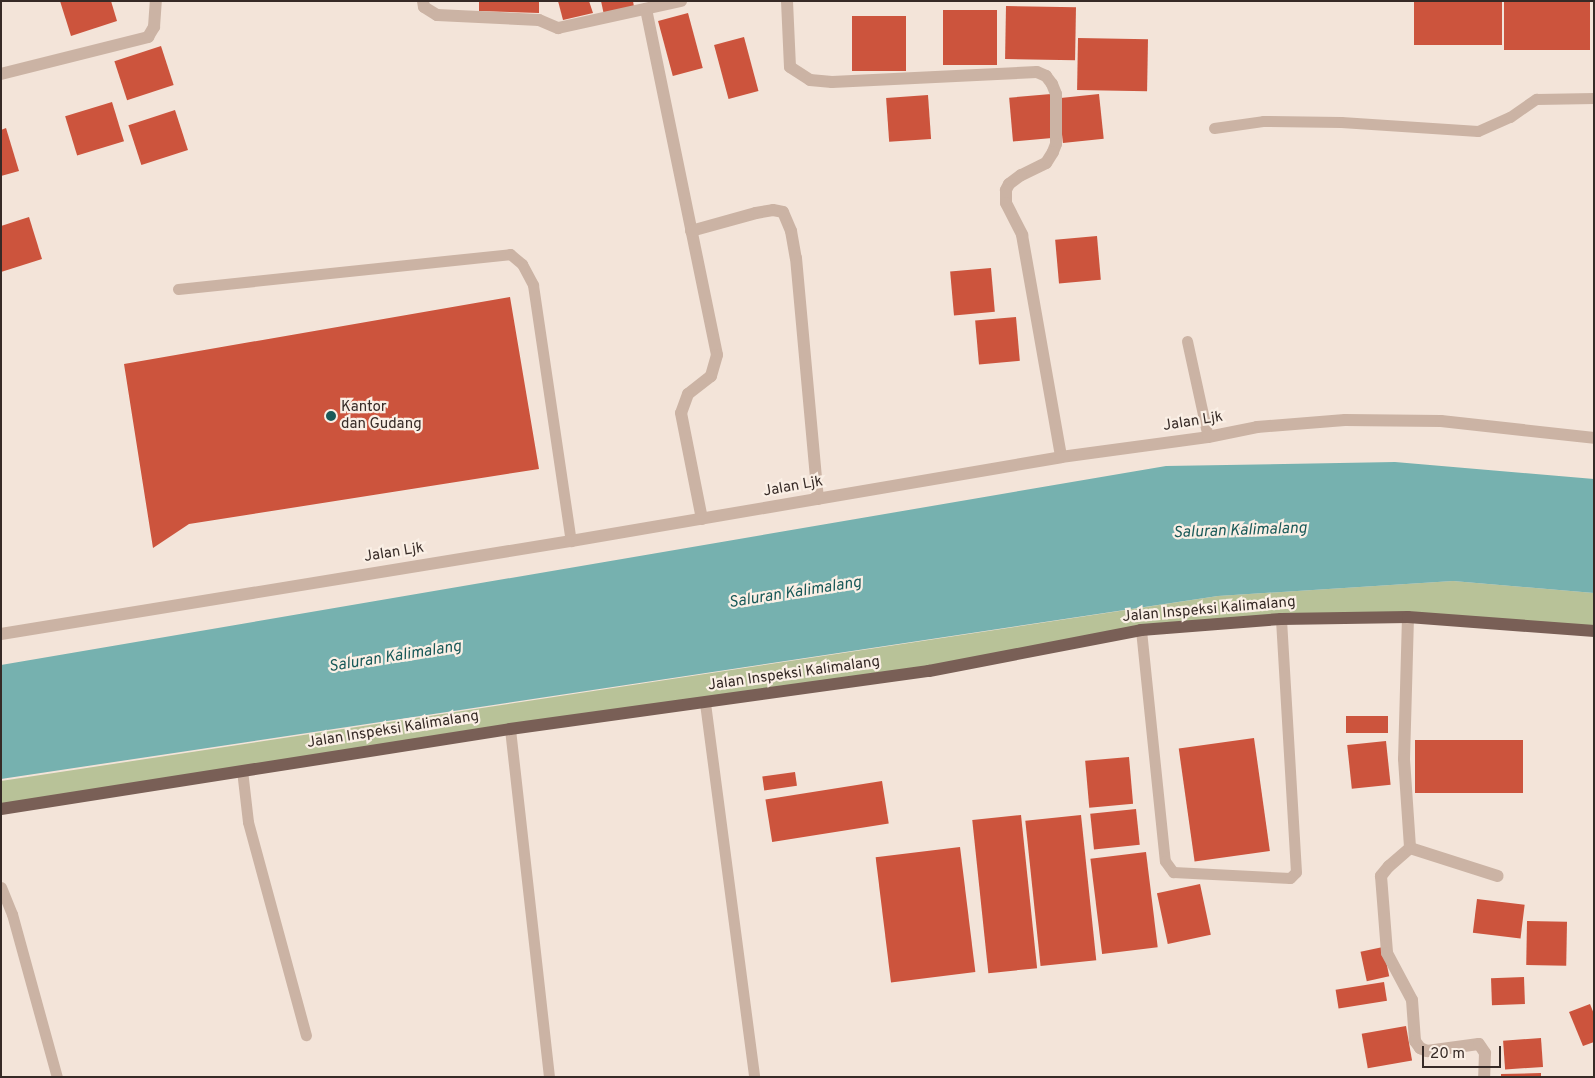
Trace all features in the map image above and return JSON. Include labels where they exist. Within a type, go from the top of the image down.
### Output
[{"type":"main road","name":"Jalan Inspeksi Kalimalang","points":[[1,809],[510,729],[929,671],[1142,630],[1281,619],[1408,618],[1594,631]]},
{"type":"street","points":[[1,74],[148,37],[154,27],[156,1]]},
{"type":"street","points":[[423,1],[424,7],[437,15],[538,20],[558,28],[681,1]]},
{"type":"street","points":[[787,1],[790,67],[810,80],[832,82],[1037,72],[1046,76],[1052,84],[1056,94],[1056,144],[1053,152],[1046,163],[1021,175],[1009,184],[1006,190],[1006,203],[1022,235],[1061,457]]},
{"type":"street","points":[[646,9],[717,356],[711,376],[688,394],[681,413],[702,519]]},
{"type":"street","points":[[691,231],[756,213],[773,210],[783,212],[791,231],[796,258],[818,499]]},
{"type":"street","name":"Jalan Ljk","points":[[1,634],[571,541],[1061,457],[1208,437],[1257,428],[1345,420],[1441,421],[1594,438]]},
{"type":"street","points":[[1408,618],[1404,759],[1410,848]]},
{"type":"street","points":[[1410,848],[1498,876]]},
{"type":"street","points":[[1410,848],[1389,866],[1381,876],[1387,953],[1412,1000],[1415,1041],[1420,1048],[1427,1051],[1479,1044],[1485,1053],[1484,1077]]},
{"type":"lane","points":[[1214,128],[1263,121],[1331,122],[1478,131],[1510,117],[1536,100],[1594,98]]},
{"type":"lane","points":[[178,289],[510,254],[522,264],[533,285],[571,541]]},
{"type":"lane","points":[[1187,341],[1208,437]]},
{"type":"lane","points":[[1142,630],[1166,861],[1173,872],[1290,878],[1296,872],[1281,619]]},
{"type":"lane","points":[[705,703],[754,1077]]},
{"type":"lane","points":[[510,729],[549,1077]]},
{"type":"lane","points":[[242,770],[248,822],[306,1035]]},
{"type":"lane","points":[[1,887],[12,914],[58,1077]]},
{"type":"green space","points":[[1453,581],[1594,593],[1594,631],[1408,617],[1141,629],[929,671],[1,809],[1,781],[1218,596]]},
{"type":"water","name":"Saluran Kalimalang","points":[[1395,462],[1594,479],[1594,593],[1453,581],[1218,596],[1,779],[1,665],[1166,466]]},
{"type":"building","points":[[60,1],[111,1],[117,21],[71,36]]},
{"type":"building","points":[[479,1],[539,1],[539,13],[479,11]]},
{"type":"building","points":[[558,1],[589,1],[593,13],[563,20]]},
{"type":"building","points":[[601,1],[633,1],[634,7],[604,15]]},
{"type":"building","points":[[1414,1],[1502,1],[1502,45],[1414,45]]},
{"type":"building","points":[[1504,1],[1590,1],[1590,50],[1504,50]]},
{"type":"building","points":[[1006,6],[1076,7],[1075,60],[1005,59]]},
{"type":"building","points":[[943,10],[997,10],[997,65],[943,65]]},
{"type":"building","points":[[688,13],[703,68],[673,76],[658,21]]},
{"type":"building","points":[[852,16],[906,16],[906,71],[852,71]]},
{"type":"building","points":[[744,37],[758,91],[729,99],[714,45]]},
{"type":"building","points":[[1078,38],[1148,39],[1147,91],[1077,90]]},
{"type":"building","points":[[161,46],[174,85],[127,100],[114,61]]},
{"type":"building","points":[[1051,94],[1055,138],[1013,141],[1009,98]]},
{"type":"building","points":[[1099,94],[1104,139],[1063,143],[1058,98]]},
{"type":"building","points":[[928,95],[931,139],[889,142],[886,98]]},
{"type":"building","points":[[112,102],[124,141],[77,156],[65,116]]},
{"type":"building","points":[[175,110],[188,150],[141,165],[128,125]]},
{"type":"building","points":[[6,128],[19,171],[1,176],[1,130]]},
{"type":"building","points":[[29,217],[42,259],[1,272],[1,226]]},
{"type":"building","points":[[1097,236],[1101,280],[1059,283],[1055,240]]},
{"type":"building","points":[[991,268],[995,312],[954,315],[950,272]]},
{"type":"building","name":"Kantor dan Gudang","points":[[510,297],[539,469],[189,524],[153,548],[124,364]]},
{"type":"building","points":[[1016,317],[1020,361],[979,364],[975,321]]},
{"type":"building","points":[[1346,716],[1388,716],[1388,733],[1346,733]]},
{"type":"building","points":[[1254,738],[1270,851],[1195,861],[1179,749]]},
{"type":"building","points":[[1415,740],[1523,740],[1523,793],[1415,793]]},
{"type":"building","points":[[1386,741],[1391,785],[1352,789],[1347,745]]},
{"type":"building","points":[[1129,757],[1133,804],[1089,808],[1085,761]]},
{"type":"building","points":[[795,772],[797,786],[764,790],[762,777]]},
{"type":"building","points":[[882,781],[889,823],[772,842],[765,799]]},
{"type":"building","points":[[1136,809],[1140,845],[1094,850],[1090,814]]},
{"type":"building","points":[[1021,815],[1037,968],[988,973],[972,820]]},
{"type":"building","points":[[1081,815],[1096,960],[1041,966],[1025,821]]},
{"type":"building","points":[[960,847],[975,972],[891,982],[876,857]]},
{"type":"building","points":[[1146,852],[1158,947],[1102,954],[1090,859]]},
{"type":"building","points":[[1200,884],[1211,935],[1168,944],[1157,893]]},
{"type":"building","points":[[1477,899],[1525,905],[1520,939],[1473,933]]},
{"type":"building","points":[[1527,921],[1567,922],[1566,966],[1526,965]]},
{"type":"building","points":[[1383,947],[1389,976],[1367,981],[1361,952]]},
{"type":"building","points":[[1524,977],[1525,1004],[1492,1005],[1491,978]]},
{"type":"building","points":[[1384,982],[1387,1001],[1339,1008],[1336,990]]},
{"type":"building","points":[[1590,1004],[1594,1014],[1594,1042],[1583,1046],[1569,1012]]},
{"type":"building","points":[[1406,1026],[1412,1060],[1368,1068],[1362,1034]]},
{"type":"building","points":[[1541,1038],[1543,1067],[1505,1070],[1503,1041]]},
{"type":"building","points":[[1541,1073],[1541,1077],[1501,1077],[1501,1074]]},
{"type":"place","name":"Kantor dan Gudang","points":[[331,416]]}]
